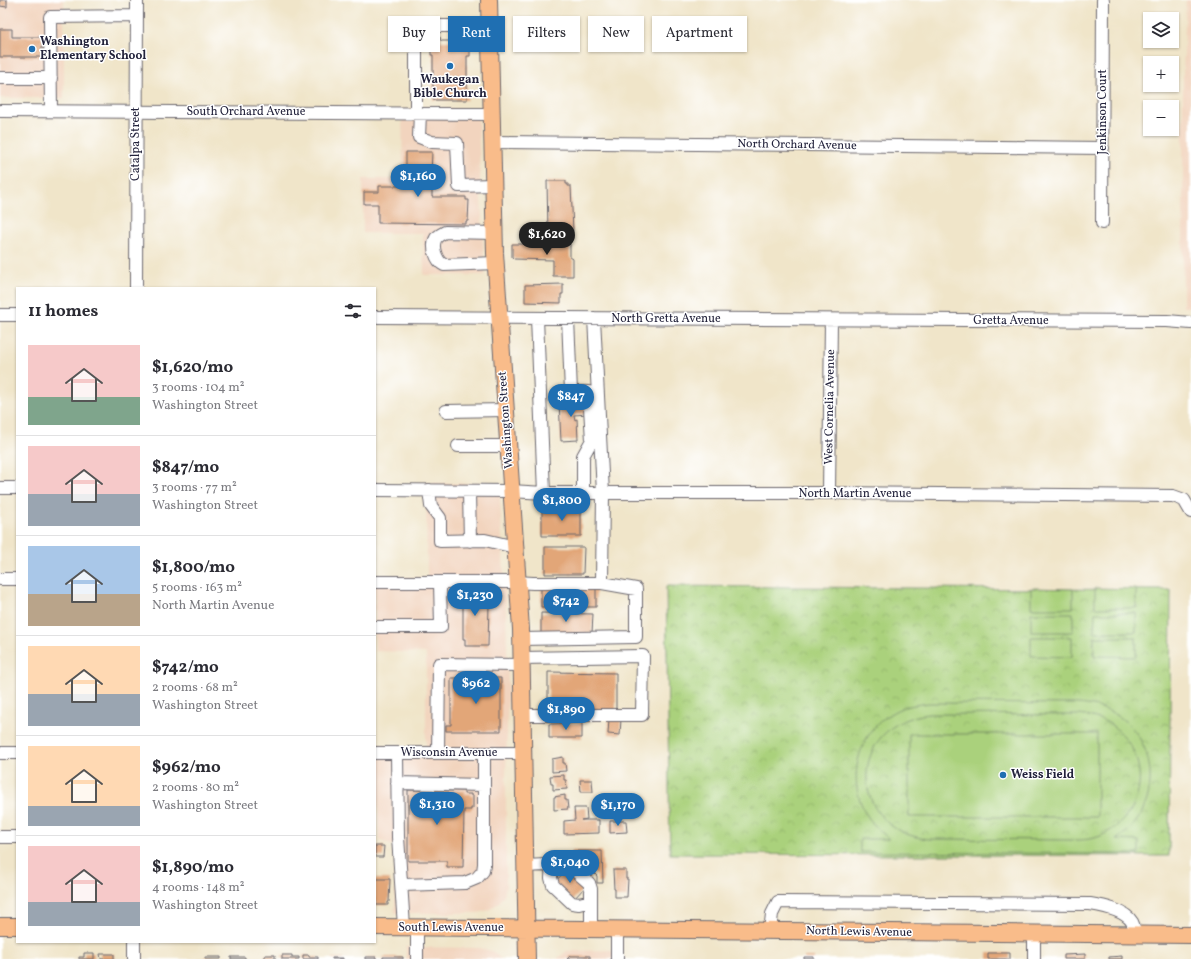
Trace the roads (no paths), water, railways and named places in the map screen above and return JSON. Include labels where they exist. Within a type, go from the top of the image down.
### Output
[{"type":"main road","name":"Washington Street","points":[[489,0],[489,16]]},
{"type":"main road","name":"Washington Street","points":[[490,52],[496,263],[521,639],[527,959]]},
{"type":"main road","points":[[0,926],[16,926]]},
{"type":"main road","name":"South Lewis Avenue","points":[[376,927],[527,928]]},
{"type":"main road","name":"North Lewis Avenue","points":[[527,928],[1191,935]]},
{"type":"street","name":"Catalpa Street","points":[[136,287],[137,0]]},
{"type":"street","name":"Jenkinson Court","points":[[1102,223],[1103,0]]},
{"type":"street","points":[[51,112],[50,17],[137,16]]},
{"type":"street","points":[[448,26],[429,26],[421,28],[416,34],[419,137],[432,142],[457,143],[459,186],[493,185]]},
{"type":"street","points":[[0,78],[50,78]]},
{"type":"street","name":"South Orchard Avenue","points":[[0,111],[491,114]]},
{"type":"street","name":"North Orchard Avenue","points":[[492,142],[1103,148]]},
{"type":"street","points":[[495,233],[445,232],[439,235],[435,240],[434,247],[438,260],[444,265],[496,263]]},
{"type":"street","points":[[0,315],[16,315]]},
{"type":"street","name":"North Gretta Avenue","points":[[376,317],[831,320]]},
{"type":"street","points":[[537,318],[544,493]]},
{"type":"street","points":[[568,318],[571,392],[589,392],[592,440],[583,456],[583,493]]},
{"type":"street","points":[[594,318],[603,494],[602,583]]},
{"type":"street","name":"Gretta Avenue","points":[[831,320],[1159,321],[1191,323]]},
{"type":"street","name":"West Cornelia Avenue","points":[[829,494],[831,320]]},
{"type":"street","points":[[446,411],[506,410]]},
{"type":"street","points":[[458,446],[508,446]]},
{"type":"street","points":[[0,488],[16,488]]},
{"type":"street","name":"North Martin Avenue","points":[[376,490],[511,491],[603,494],[1173,496],[1184,500],[1191,512]]},
{"type":"street","points":[[429,490],[431,506],[440,518],[440,541],[485,540],[515,547]]},
{"type":"street","points":[[470,491],[470,541]]},
{"type":"street","points":[[0,579],[16,579]]},
{"type":"street","points":[[376,582],[602,583],[636,589],[636,637],[521,639]]},
{"type":"street","points":[[376,627],[441,627],[440,582]]},
{"type":"street","points":[[438,753],[439,664],[521,662],[643,656],[642,715],[522,715]]},
{"type":"street","points":[[0,753],[16,753]]},
{"type":"street","name":"Wisconsin Avenue","points":[[376,753],[523,753]]},
{"type":"street","points":[[397,753],[398,837],[402,885],[417,959]]},
{"type":"street","points":[[402,885],[465,883],[477,878],[483,871],[484,753]]},
{"type":"street","points":[[398,783],[483,785]]},
{"type":"street","points":[[0,837],[16,837]]},
{"type":"street","points":[[552,864],[551,878],[553,885],[572,903],[579,904],[592,901]]},
{"type":"street","points":[[525,866],[567,864],[589,883],[592,889],[591,929]]},
{"type":"street","points":[[770,931],[772,914],[778,902],[1082,904],[1108,907],[1122,914],[1132,922],[1136,934]]},
{"type":"street","points":[[617,929],[617,959]]},
{"type":"street","points":[[1034,934],[1034,959]]},
{"type":"street","points":[[134,943],[134,959]]},
{"type":"place","name":"Washington Elementary School","points":[[32,49]]},
{"type":"place","name":"Waukegan Bible Church","points":[[450,66]]},
{"type":"place","name":"Weiss Field","points":[[1003,775]]}]
